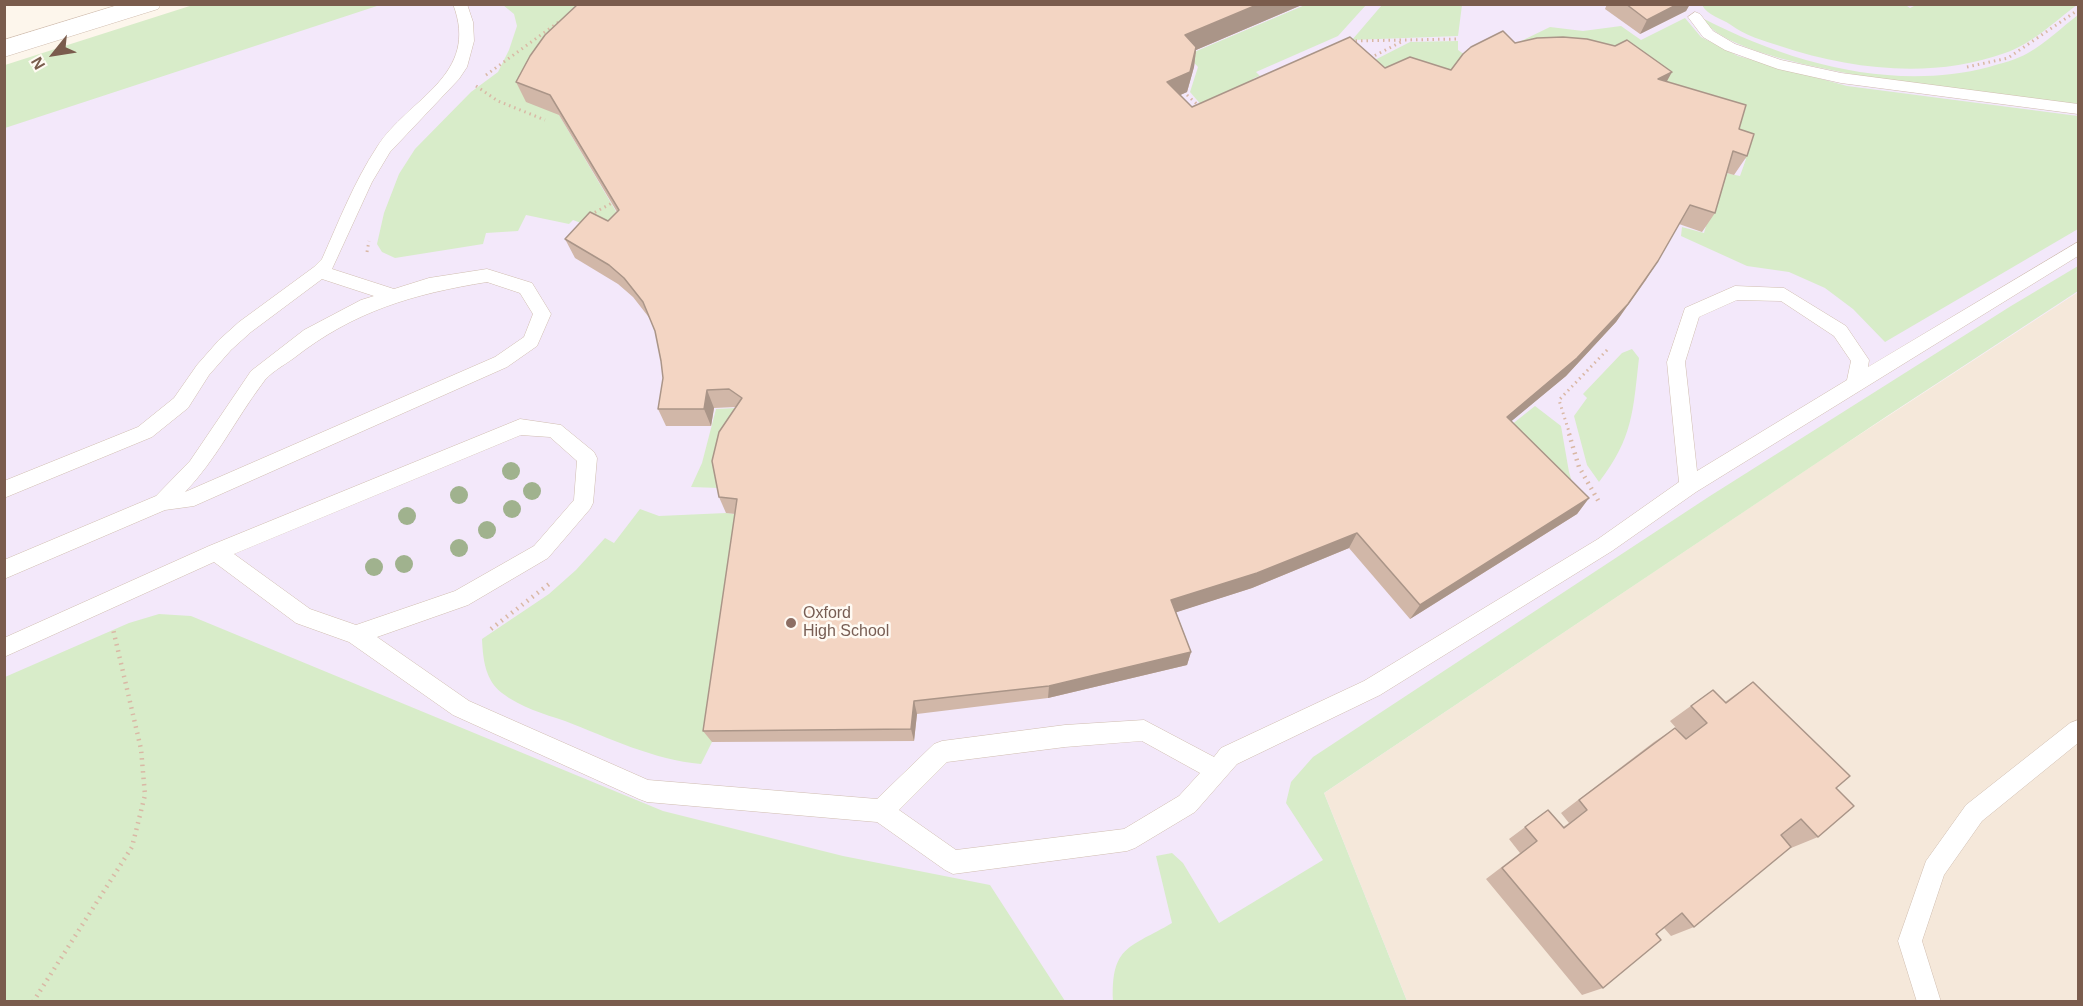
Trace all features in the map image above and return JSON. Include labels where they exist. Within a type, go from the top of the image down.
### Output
[{"type":"street","points":[[4,49],[149,4]]},
{"type":"lane","points":[[4,490],[145,432],[181,403],[203,370],[245,327],[320,272],[337,248],[364,182],[384,148],[454,75],[462,63],[468,45],[467,21],[460,4]]},
{"type":"lane","points":[[1695,17],[1708,34],[1730,47],[1778,64],[1841,78],[2079,109]]},
{"type":"lane","points":[[216,552],[303,616],[356,635],[461,708],[646,791],[881,811],[953,862],[1127,840],[1187,804],[1229,756],[1372,688],[1605,545],[1689,486],[2079,248]]},
{"type":"lane","points":[[320,272],[394,296]]},
{"type":"lane","points":[[4,570],[163,502],[187,500],[501,362],[531,341],[542,314],[526,288],[487,275],[429,285],[367,305],[310,335],[257,376],[197,467],[163,502]]},
{"type":"lane","points":[[1689,486],[1676,362],[1691,314],[1735,293],[1784,295],[1840,331],[1860,360],[1855,384]]},
{"type":"lane","points":[[4,648],[216,552],[520,427],[554,430],[587,458],[584,503],[541,552],[462,598],[356,635]]},
{"type":"lane","points":[[881,811],[942,752],[1065,736],[1144,730],[1216,770]]},
{"type":"lane","points":[[1929,1002],[1911,941],[1934,869],[1974,813],[2079,730]]},
{"type":"path","points":[[1959,69],[2008,58],[2079,10]]},
{"type":"path","points":[[1349,41],[1458,39]]},
{"type":"path","points":[[1367,59],[1404,40]]},
{"type":"path","points":[[474,84],[498,101],[545,120]]},
{"type":"path","points":[[1187,95],[1202,109],[1191,111]]},
{"type":"path","points":[[588,217],[595,210],[612,203]]},
{"type":"path","points":[[1599,502],[1580,467],[1559,400],[1609,348]]},
{"type":"path","points":[[33,1002],[132,847],[145,795],[141,749],[107,602]]},
{"type":"shaded area","name":"Oxford High School","points":[[306,4],[2078,5],[2078,292],[1832,452],[1324,793],[1407,1001],[5,1001],[4,102]]},
{"type":"shaded area","points":[[2078,292],[2078,1001],[1407,1001],[1324,793],[1833,452]]},
{"type":"green space","points":[[196,4],[380,5],[5,128],[5,65]]},
{"type":"green space","points":[[1904,4],[1910,8],[1918,4],[2077,5],[2034,38],[2015,49],[1978,61],[1921,69],[1864,66],[1807,54],[1748,35],[1711,14],[1702,5]]},
{"type":"green space","points":[[503,5],[614,5],[559,115],[627,230],[589,226],[573,220],[569,224],[526,215],[518,231],[486,233],[483,244],[395,258],[382,252],[377,244],[384,213],[399,174],[415,149],[471,92],[498,72],[517,26],[514,14]]},
{"type":"green space","points":[[1305,5],[1366,5],[1338,36],[1256,72],[1260,76],[1254,78],[1250,84],[1203,107],[1190,92],[1198,67],[1187,55]]},
{"type":"green space","points":[[1382,5],[1462,5],[1458,36],[1352,40]]},
{"type":"green space","points":[[2078,15],[2078,104],[1938,88],[1817,67],[1765,54],[1725,38],[1704,19],[1771,49],[1807,60],[1843,69],[1916,76],[1953,74],[2014,59],[2041,45]]},
{"type":"green space","points":[[1685,18],[1701,37],[1738,56],[1847,86],[2078,116],[2078,229],[1885,342],[1853,309],[1825,288],[1789,272],[1747,266],[1681,236],[1682,227],[1704,233],[1721,172],[1740,176],[1746,159],[1515,44],[1550,27],[1583,31],[1621,26],[1641,40]]},
{"type":"green space","points":[[1458,41],[1458,50],[1468,57],[1454,72],[1359,68],[1410,42]]},
{"type":"green space","points":[[2078,266],[2078,291],[1887,416],[1324,793],[1407,1001],[1113,1001],[1115,969],[1126,950],[1172,923],[1156,856],[1172,853],[1183,863],[1219,923],[1323,860],[1286,803],[1291,782],[1313,757],[1710,496]]},
{"type":"green space","points":[[1632,349],[1639,358],[1630,423],[1619,452],[1599,482],[1587,465],[1574,416],[1587,398],[1583,394],[1622,353]]},
{"type":"green space","points":[[1535,406],[1561,426],[1573,485],[1501,433]]},
{"type":"green space","points":[[735,408],[747,415],[719,488],[691,487],[702,463],[716,409]]},
{"type":"green space","points":[[640,509],[659,516],[726,513],[744,515],[712,742],[701,764],[649,753],[524,706],[496,688],[486,669],[482,639],[549,594],[576,570],[605,538],[614,543]]},
{"type":"green space","points":[[159,614],[191,616],[663,811],[843,856],[990,885],[1065,1001],[5,1001],[5,677],[129,623]]},
{"type":"building","points":[[578,4],[1259,4],[1185,35],[1196,47],[1190,72],[1167,82],[1192,107],[1350,37],[1385,68],[1410,57],[1451,70],[1471,47],[1503,31],[1515,43],[1537,38],[1563,37],[1587,39],[1615,46],[1627,40],[1672,72],[1658,79],[1746,105],[1739,129],[1754,134],[1747,156],[1733,151],[1715,213],[1690,205],[1658,261],[1628,304],[1577,358],[1507,417],[1589,498],[1420,605],[1357,533],[1257,573],[1171,600],[1191,652],[1049,686],[914,701],[911,729],[703,731],[737,499],[719,497],[712,461],[719,432],[742,398],[729,389],[707,390],[704,409],[658,409],[663,378],[661,361],[655,331],[643,302],[624,278],[609,265],[565,239],[590,212],[608,221],[619,210],[550,95],[516,82],[545,35]]},
{"type":"building","points":[[1626,4],[1678,4],[1647,20]]},
{"type":"building","points":[[1753,682],[1850,776],[1836,788],[1854,806],[1818,837],[1801,819],[1781,835],[1791,847],[1694,927],[1682,913],[1656,934],[1661,940],[1603,988],[1502,868],[1537,841],[1525,827],[1548,810],[1564,828],[1587,810],[1579,800],[1675,728],[1686,739],[1707,723],[1691,706],[1713,690],[1726,703]]},
{"type":"place","name":"Oxford High School","points":[[791,623]]}]
